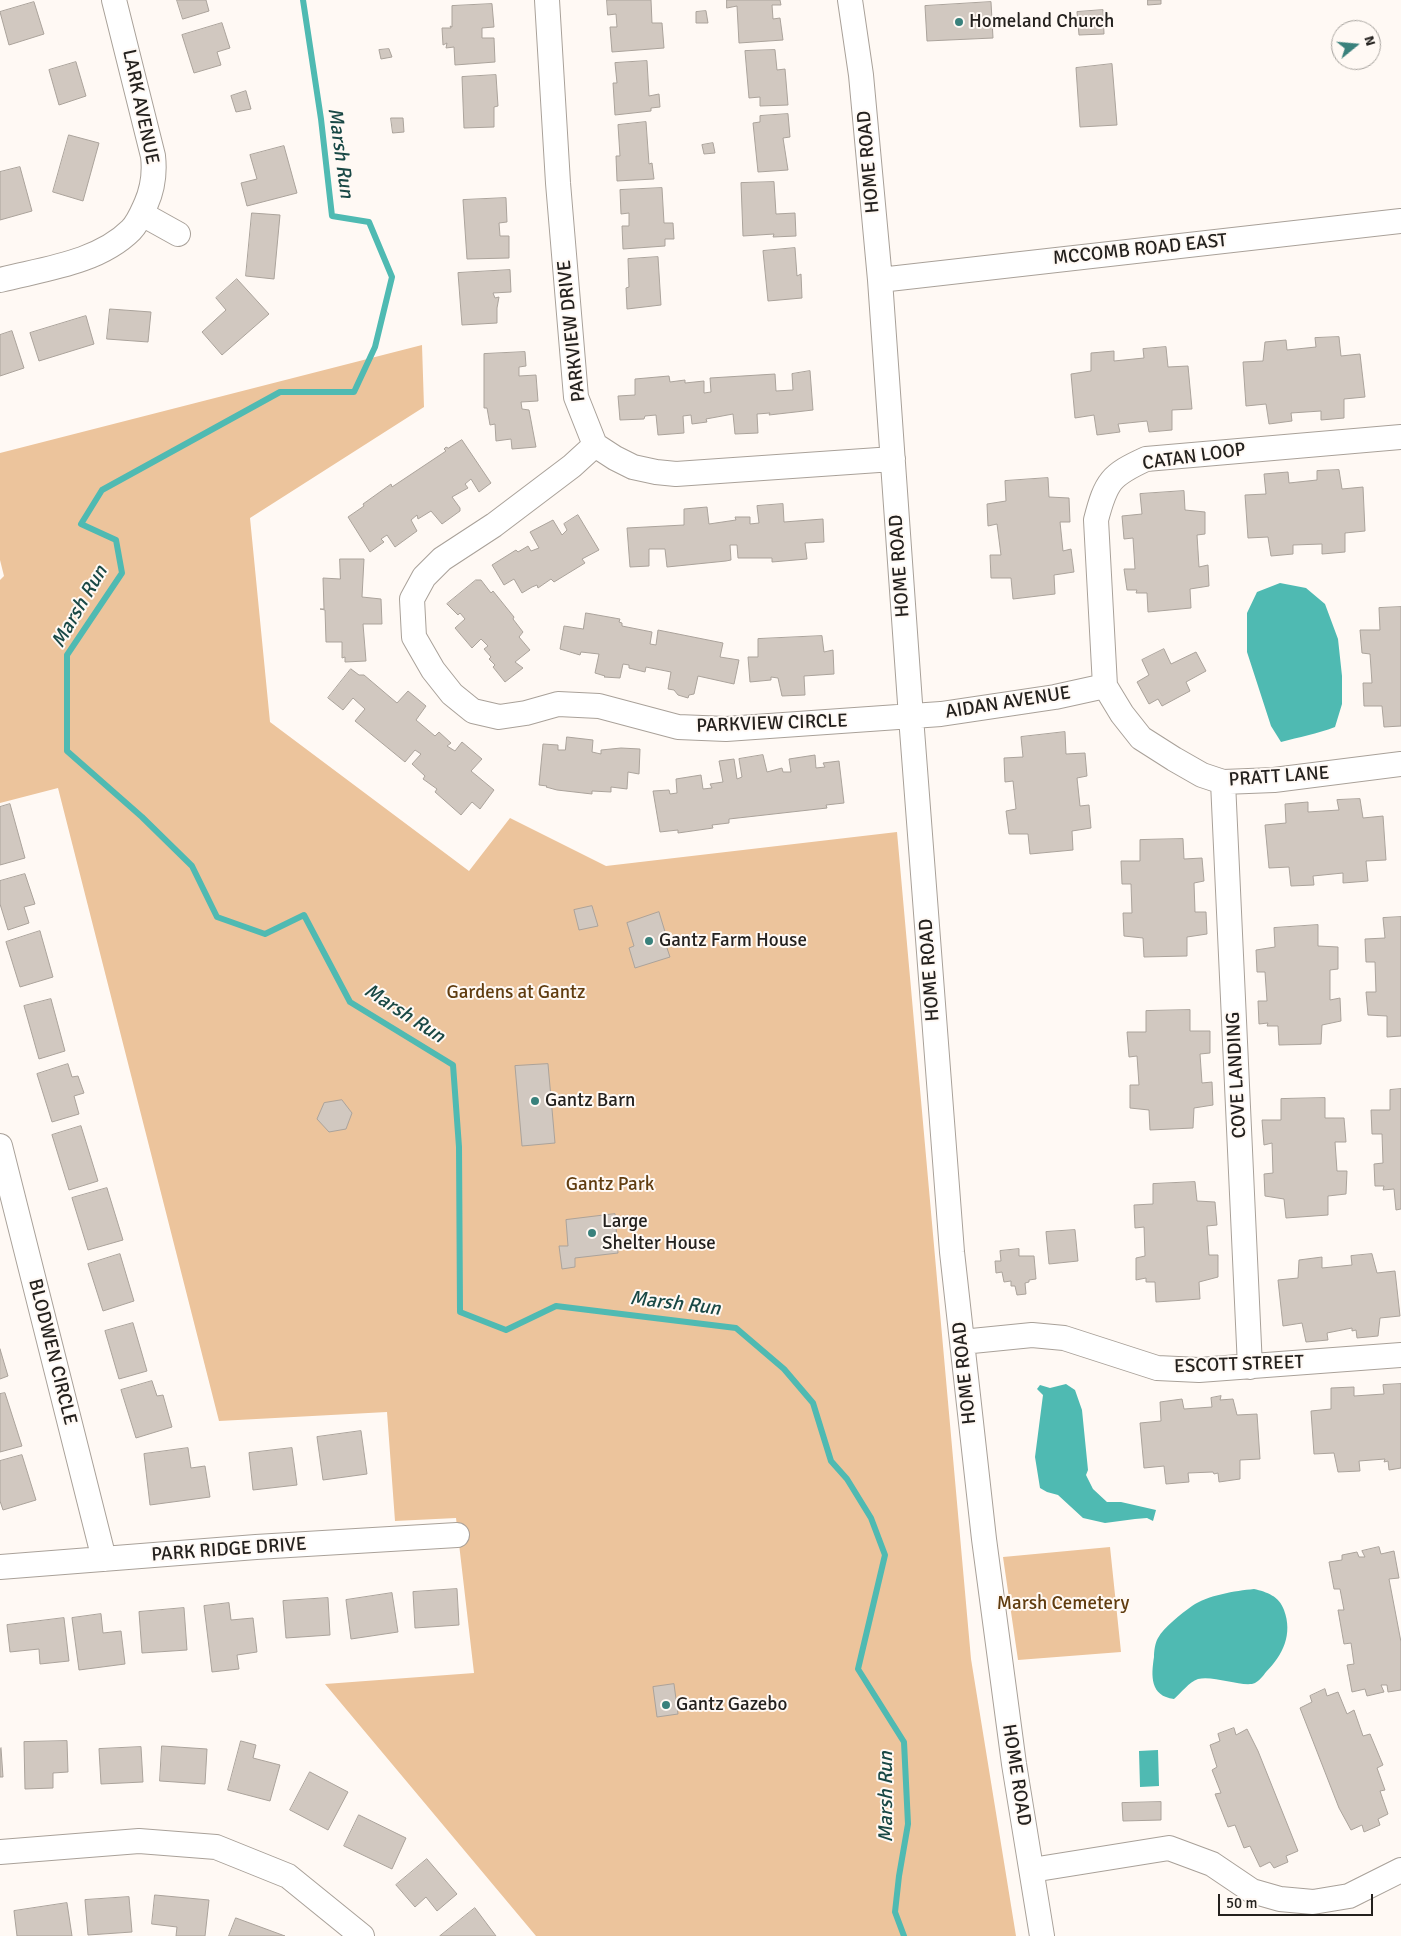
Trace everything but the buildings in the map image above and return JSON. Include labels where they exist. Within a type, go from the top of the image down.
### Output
[{"type":"street","name":"LARK AVENUE","points":[[0,280],[59,266],[102,251],[116,243],[132,229],[142,214],[153,183],[153,156],[114,0]]},
{"type":"street","name":"PARKVIEW DRIVE","points":[[547,0],[561,221],[576,397],[595,445]]},
{"type":"street","name":"HOME ROAD","points":[[850,0],[861,75],[880,280],[950,1223],[984,1539],[1014,1764],[1042,1936]]},
{"type":"street","points":[[142,214],[178,234]]},
{"type":"street","name":"MCCOMB ROAD EAST","points":[[880,280],[1401,221]]},
{"type":"street","name":"CATAN LOOP","points":[[1105,686],[1096,520],[1108,483],[1124,469],[1146,459],[1291,445],[1401,438]]},
{"type":"street","points":[[595,445],[633,467],[676,474],[892,459]]},
{"type":"street","name":"PARKVIEW CIRCLE","points":[[595,445],[572,466],[494,525],[442,559],[424,576],[412,599],[414,637],[433,670],[452,694],[473,711],[499,717],[526,713],[558,704],[599,706],[678,727],[726,729],[911,717]]},
{"type":"street","name":"AIDAN AVENUE","points":[[911,717],[1055,697],[1105,686]]},
{"type":"street","name":"PRATT LANE","points":[[1105,686],[1122,714],[1141,738],[1195,771],[1223,782],[1274,780],[1401,764]]},
{"type":"street","name":"COVE LANDING","points":[[1223,782],[1250,1367]]},
{"type":"street","name":"BLODWEN CIRCLE","points":[[0,1146],[104,1559]]},
{"type":"street","name":"ESCOTT STREET","points":[[962,1342],[1032,1335],[1056,1337],[1088,1345],[1157,1368],[1199,1370],[1401,1355]]},
{"type":"street","name":"PARK RIDGE DRIVE","points":[[0,1567],[265,1546],[458,1535]]},
{"type":"street","points":[[0,1852],[139,1841],[216,1847],[288,1876],[362,1936]]},
{"type":"street","points":[[1032,1870],[1169,1848],[1212,1864],[1252,1891],[1280,1899],[1313,1902],[1349,1896],[1401,1870]]},
{"type":"green space","name":"Gantz Park","points":[[422,345],[424,407],[250,518],[270,722],[469,871],[510,818],[606,866],[897,832],[971,1659],[1016,1936],[536,1936],[325,1684],[474,1673],[456,1518],[395,1521],[387,1412],[219,1421],[58,788],[0,803],[0,580],[4,576],[0,560],[0,453]]},
{"type":"green space","name":"Marsh Cemetery","points":[[1110,1547],[1121,1652],[1018,1660],[1003,1557]]},
{"type":"water","points":[[1280,583],[1306,588],[1325,604],[1338,639],[1342,676],[1342,704],[1335,727],[1281,742],[1271,726],[1247,652],[1247,613],[1257,592]]},
{"type":"water","points":[[1066,1384],[1075,1390],[1082,1410],[1088,1470],[1086,1475],[1093,1489],[1107,1502],[1121,1502],[1156,1510],[1153,1521],[1147,1518],[1105,1523],[1083,1518],[1058,1495],[1040,1488],[1035,1457],[1043,1395],[1037,1389],[1040,1385],[1050,1388]]},
{"type":"water","points":[[1254,1589],[1268,1593],[1276,1598],[1282,1605],[1287,1619],[1287,1636],[1282,1651],[1262,1677],[1255,1683],[1250,1684],[1205,1678],[1198,1679],[1188,1685],[1174,1699],[1160,1694],[1154,1684],[1152,1671],[1155,1645],[1164,1629],[1198,1602],[1222,1594]]},
{"type":"water","points":[[1158,1750],[1159,1786],[1140,1787],[1139,1751]]},
{"type":"waterway","name":"Marsh Run","points":[[303,0],[321,119],[332,216],[369,222],[392,277],[375,347],[354,392],[280,392],[102,490],[81,524],[116,540],[122,573],[67,655],[67,751],[142,817],[192,866],[217,917],[265,934],[304,915],[350,1002],[453,1065],[459,1147],[460,1312],[506,1330],[556,1306],[736,1328],[784,1369],[813,1403],[831,1461],[847,1479],[871,1518],[885,1555],[858,1669],[904,1742],[908,1824],[895,1912],[904,1936]]},
{"type":"place","name":"Homeland Church","points":[[959,22]]},
{"type":"place","name":"Gantz Farm House","points":[[649,941]]},
{"type":"place","name":"Gantz Barn","points":[[535,1101]]},
{"type":"place","name":"Large Shelter House","points":[[592,1233]]},
{"type":"place","name":"Gantz Gazebo","points":[[666,1705]]},
{"type":"park label","name":"Gardens at Gantz","points":[[516,993]]}]
